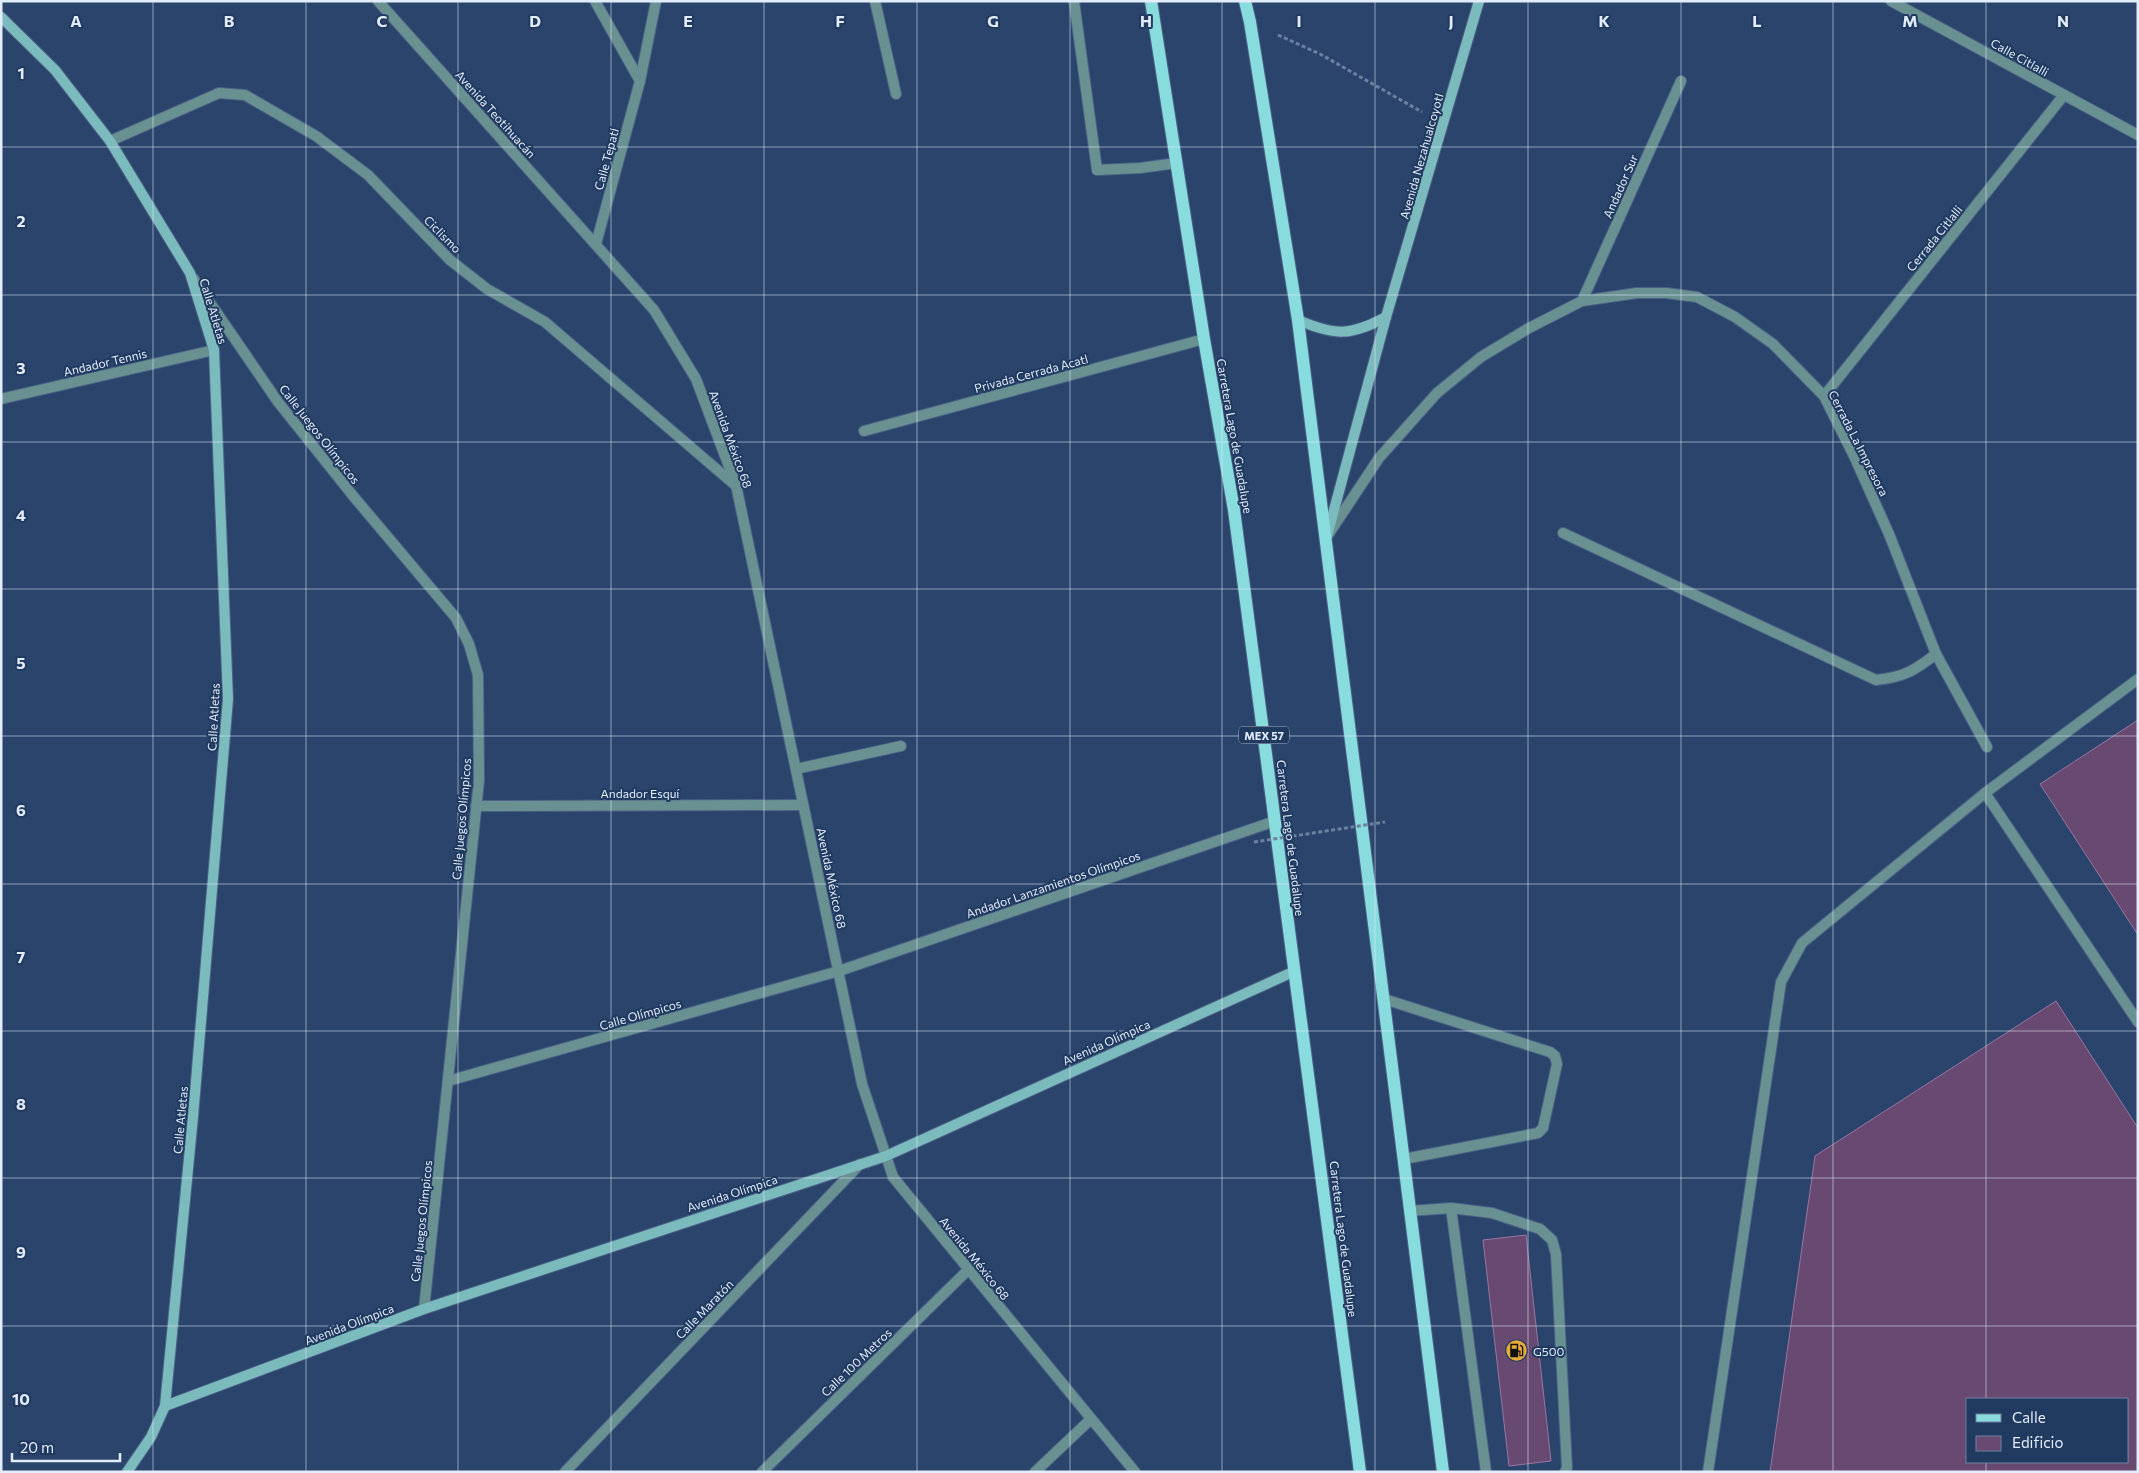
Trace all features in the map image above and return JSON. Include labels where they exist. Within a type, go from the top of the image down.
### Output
[{"type":"main road","name":"Carretera Lago de Guadalupe","points":[[1150,1],[1178,163],[1204,339],[1234,510],[1360,1472]]},
{"type":"main road","points":[[1245,1],[1298,320],[1443,1472]]},
{"type":"street","name":"Avenida Teotihuacán","points":[[378,1],[596,244]]},
{"type":"street","points":[[595,1],[640,81]]},
{"type":"street","name":"Calle Tepatl","points":[[596,244],[640,81],[656,1]]},
{"type":"street","points":[[875,1],[896,94]]},
{"type":"street","points":[[1074,1],[1097,170],[1140,168],[1178,163]]},
{"type":"street","name":"Avenida Nezahualcoyotl","points":[[1326,538],[1386,317],[1480,1]]},
{"type":"street","name":"Calle Citlalli","points":[[1891,1],[2138,135]]},
{"type":"street","name":"Calle Atletas","points":[[1,17],[55,70],[110,142],[190,273],[214,350],[228,699],[194,1117],[165,1406],[151,1437],[127,1472]]},
{"type":"street","name":"Andador Sur","points":[[1582,300],[1681,81]]},
{"type":"street","name":"Ciclismo","points":[[110,142],[220,93],[245,95],[316,136],[368,175],[450,260],[487,289],[545,322],[736,485]]},
{"type":"street","name":"Cerrada Citlalli","points":[[1824,396],[2064,95]]},
{"type":"street","name":"Avenida México 68","points":[[596,244],[654,310],[696,379],[736,485],[862,1084],[893,1177],[1135,1472]]},
{"type":"street","name":"Calle Juegos Olímpicos","points":[[190,273],[278,402],[354,497],[456,618],[469,644],[478,675],[479,781],[424,1309]]},
{"type":"street","name":"Cerrada La Impresora","points":[[1326,538],[1380,458],[1437,393],[1481,357],[1529,328],[1582,300],[1666,293],[1697,297],[1735,317],[1773,344],[1824,396],[1854,456],[1889,534],[1936,654],[1987,747]]},
{"type":"street","points":[[1298,320],[1320,329],[1342,333],[1366,328],[1386,317]]},
{"type":"street","name":"Privada Cerrada Acatl","points":[[864,431],[1204,339]]},
{"type":"street","name":"Andador Tennis","points":[[1,399],[214,350]]},
{"type":"street","points":[[1563,533],[1876,680],[1897,678],[1912,672],[1936,654]]},
{"type":"street","points":[[1708,1472],[1781,982],[1802,943],[1985,793],[2138,679]]},
{"type":"street","points":[[796,769],[901,746]]},
{"type":"street","points":[[1985,793],[2138,1022]]},
{"type":"street","name":"Andador Esquí","points":[[476,806],[803,805]]},
{"type":"street","name":"Andador Lanzamientos Olímpicos","points":[[838,971],[1276,821]]},
{"type":"street","name":"Calle Olímpicos","points":[[448,1081],[838,971]]},
{"type":"street","name":"Avenida Olímpica","points":[[165,1406],[424,1309],[886,1156],[1295,971]]},
{"type":"street","points":[[1384,999],[1550,1052],[1555,1056],[1557,1064],[1543,1128],[1538,1133],[1404,1159]]},
{"type":"street","name":"Calle Maratón","points":[[565,1472],[861,1163]]},
{"type":"street","points":[[1451,1208],[1486,1472]]},
{"type":"street","points":[[1410,1210],[1451,1208],[1492,1213],[1540,1229],[1552,1240],[1556,1254],[1567,1468],[1565,1472]]},
{"type":"street","name":"Calle 100 Metros","points":[[762,1472],[968,1270]]},
{"type":"street","points":[[1035,1472],[1091,1418]]},
{"type":"path","points":[[1250,22],[1320,54],[1443,123]]},
{"type":"path","points":[[1254,842],[1385,822]]},
{"type":"building","points":[[2138,720],[2138,935],[2040,784]]},
{"type":"building","points":[[2056,1001],[2138,1128],[2138,1472],[1770,1472],[1815,1156]]},
{"type":"building","name":"G500","points":[[1526,1235],[1551,1461],[1509,1466],[1483,1240]]},
{"type":"place","name":"G500","points":[[1517,1351]]}]
